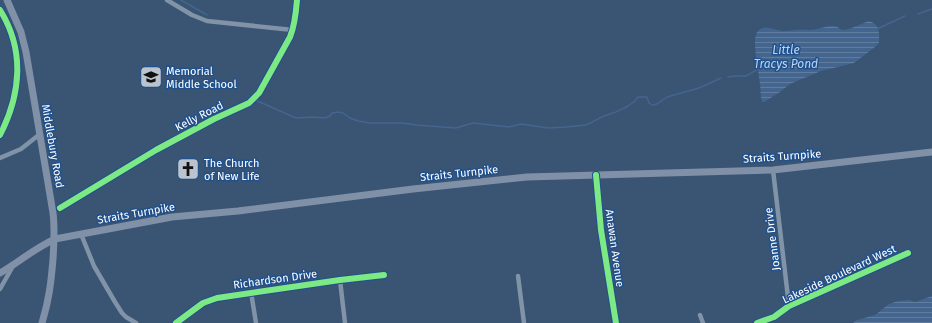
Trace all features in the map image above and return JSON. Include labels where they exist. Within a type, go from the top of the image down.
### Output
[{"type":"main road","name":"Middlebury Road","points":[[9,0],[21,32],[26,52],[53,213],[55,239],[52,281],[48,306],[42,323]]},
{"type":"main road","name":"Straits Turnpike","points":[[0,273],[43,244],[55,239],[172,217],[238,211],[412,189],[527,177],[773,170],[932,152]]},
{"type":"street","points":[[167,0],[192,16],[207,21],[293,30]]},
{"type":"street","name":"Kelly Road","points":[[60,208],[156,150],[214,119],[249,103],[259,93],[293,30],[296,19],[297,0]]},
{"type":"street","points":[[0,158],[21,149],[40,134]]},
{"type":"street","name":"Joanne Drive","points":[[773,170],[789,306]]},
{"type":"street","name":"Anawan Avenue","points":[[596,175],[601,230],[616,323]]},
{"type":"street","points":[[81,234],[94,266],[115,302],[122,313],[136,323]]},
{"type":"street","name":"Lakeside Boulevard West","points":[[757,323],[774,317],[789,306],[908,253]]},
{"type":"street","points":[[0,289],[14,264]]},
{"type":"street","name":"Richardson Drive","points":[[176,323],[203,304],[216,298],[384,275]]},
{"type":"street","points":[[518,276],[524,323]]},
{"type":"street","points":[[340,280],[345,323]]},
{"type":"street","points":[[251,292],[256,323]]},
{"type":"street","points":[[700,315],[703,323]]},
{"type":"water","name":"Little Tracys Pond","points":[[869,21],[877,27],[879,33],[879,43],[854,63],[821,71],[790,84],[780,92],[762,102],[755,47],[756,34],[759,30],[762,28],[769,28],[783,31],[812,30],[833,26],[846,30]]},
{"type":"water","points":[[932,296],[932,323],[853,323],[857,320],[875,315],[889,304],[909,300],[915,302]]},
{"type":"waterway","points":[[181,0],[207,15]]},
{"type":"waterway","points":[[918,14],[932,9]]},
{"type":"waterway","points":[[877,29],[905,16]]},
{"type":"waterway","points":[[728,77],[746,76],[760,68]]},
{"type":"waterway","points":[[255,100],[296,118],[325,118],[330,116],[332,113],[338,112],[358,121],[370,123],[402,123],[456,128],[473,123],[509,127],[521,124],[548,128],[586,125],[628,106],[638,97],[647,97],[649,103],[652,105],[657,104],[667,97],[699,88],[721,78]]},
{"type":"cycle path","points":[[60,208],[156,150],[214,119],[249,103],[259,93],[290,37],[296,14],[297,0]]},
{"type":"cycle path","points":[[0,10],[14,41],[17,56],[16,88],[7,119],[0,135]]},
{"type":"cycle path","points":[[596,175],[601,230],[616,323]]},
{"type":"cycle path","points":[[757,323],[774,317],[789,306],[908,253]]},
{"type":"cycle path","points":[[176,323],[203,303],[217,298],[384,275]]},
{"type":"place","name":"Memorial Middle School","points":[[151,77]]},
{"type":"place","name":"The Church of New Life","points":[[188,169]]}]
